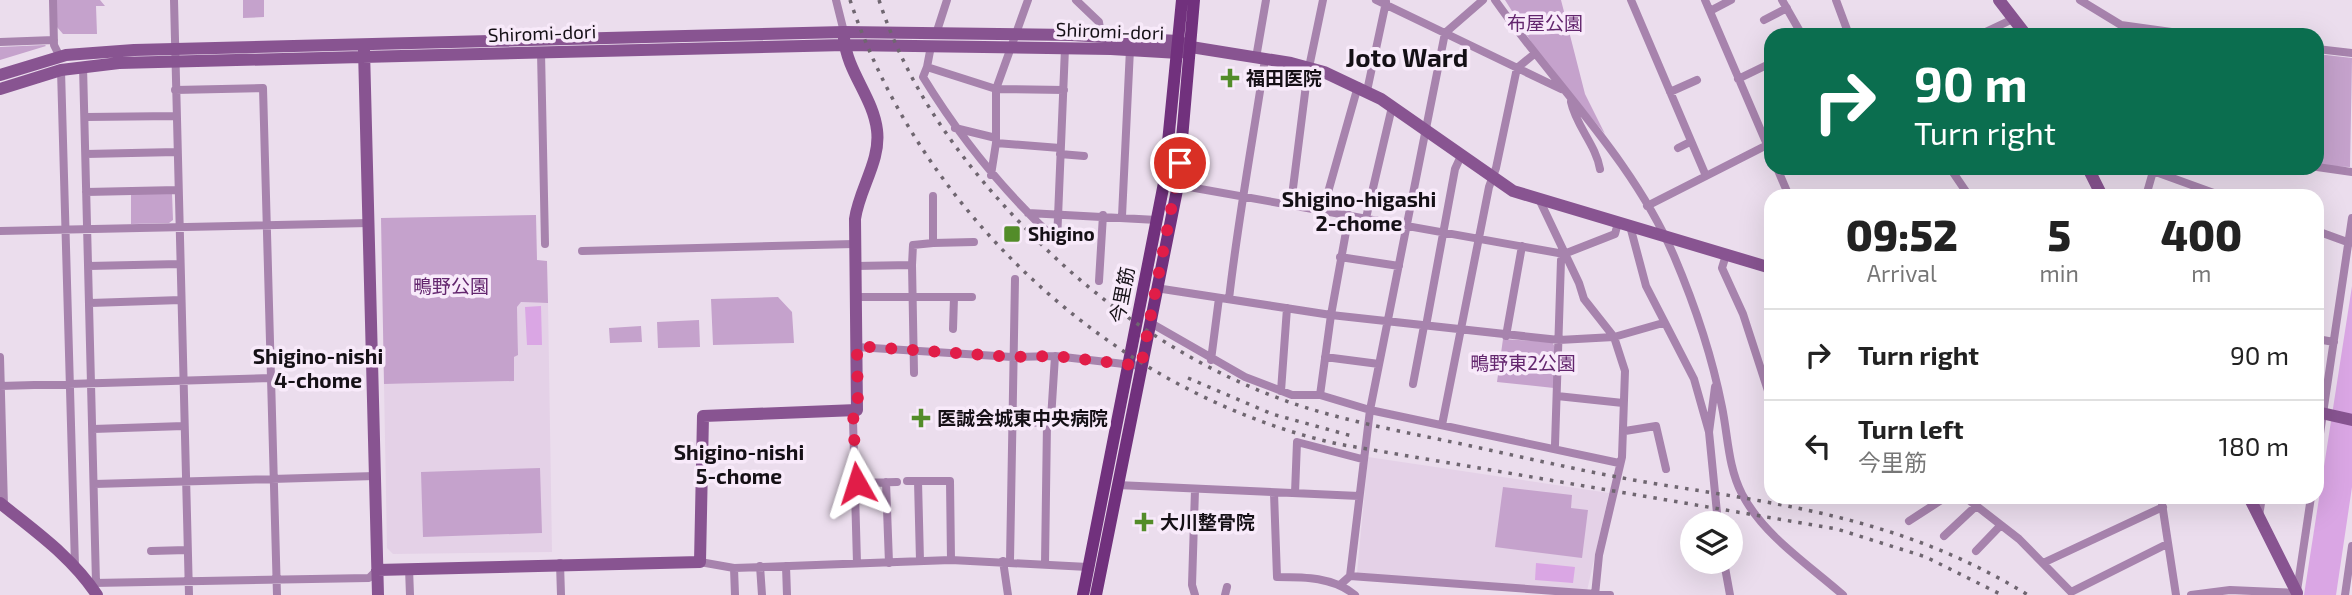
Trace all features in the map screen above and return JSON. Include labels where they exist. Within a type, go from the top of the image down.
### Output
[{"type":"main road","name":"今里筋","points":[[1083,595],[1135,365],[1149,322],[1178,185],[1182,0]]},
{"type":"main road","name":"今里筋","points":[[1096,595],[1117,485],[1183,47],[1194,0]]},
{"type":"street","points":[[53,0],[54,40],[60,63],[75,566]]},
{"type":"street","points":[[174,0],[189,595]]},
{"type":"street","points":[[836,0],[846,57],[874,115],[877,131],[875,159],[858,203],[854,244],[858,410],[853,419],[858,564]]},
{"type":"street","points":[[936,34],[947,0]]},
{"type":"street","points":[[991,175],[996,141],[996,89],[1028,0]]},
{"type":"street","points":[[1076,0],[1099,22],[1101,35]]},
{"type":"street","points":[[1230,299],[1238,222],[1245,195],[1266,0]]},
{"type":"street","points":[[1291,204],[1310,68],[1323,0]]},
{"type":"street","points":[[1341,584],[1350,576],[1370,410],[1445,33],[1483,0]]},
{"type":"street","points":[[1495,0],[1647,206],[1674,255],[1715,377],[1737,483],[1760,521],[1843,595]]},
{"type":"street","points":[[1631,0],[1706,176]]},
{"type":"street","points":[[1705,0],[1764,134]]},
{"type":"street","points":[[1710,11],[1731,0]]},
{"type":"street","points":[[1836,0],[1846,28]]},
{"type":"street","points":[[1999,0],[2021,28]]},
{"type":"street","points":[[2080,0],[2121,25],[2142,28]]},
{"type":"street","points":[[1323,210],[1362,88],[1382,1],[1563,90]]},
{"type":"street","points":[[1764,20],[1784,4],[1798,28]]},
{"type":"street","points":[[1994,28],[2013,19]]},
{"type":"street","name":"Shiromi-dori","points":[[364,51],[541,52],[936,34],[1101,35],[1183,47]]},
{"type":"street","name":"Shiromi-dori","points":[[0,75],[60,63],[101,51],[175,55],[844,38],[930,46],[1130,50],[1183,47]]},
{"type":"street","points":[[0,42],[54,40]]},
{"type":"street","points":[[930,46],[923,77],[955,128],[991,175],[1057,241],[1065,48]]},
{"type":"street","points":[[1183,47],[1310,68],[1362,88],[1513,191],[1764,266]]},
{"type":"street","points":[[1122,216],[1130,50]]},
{"type":"street","points":[[2324,50],[2352,53]]},
{"type":"street","points":[[364,51],[378,595]]},
{"type":"street","points":[[541,52],[545,244]]},
{"type":"street","name":"Shiromi-dori","points":[[0,89],[60,63],[83,66],[175,55]]},
{"type":"street","points":[[1442,425],[1479,238],[1517,68],[1533,55]]},
{"type":"street","points":[[83,66],[93,429],[94,587]]},
{"type":"street","points":[[1738,79],[1764,66]]},
{"type":"street","points":[[927,67],[996,89],[1064,89]]},
{"type":"street","points":[[1670,92],[1697,80]]},
{"type":"street","points":[[176,90],[263,88],[277,595]]},
{"type":"street","points":[[1571,100],[1575,120],[1598,160],[1600,169]]},
{"type":"street","points":[[1366,218],[1392,107]]},
{"type":"street","points":[[86,117],[176,116]]},
{"type":"street","points":[[955,128],[996,141],[1084,156]]},
{"type":"street","points":[[1678,148],[1690,142]]},
{"type":"street","points":[[1647,206],[1764,147]]},
{"type":"street","points":[[86,154],[177,152]]},
{"type":"street","points":[[1413,384],[1455,169],[1461,156]]},
{"type":"street","points":[[2324,168],[2352,172]]},
{"type":"street","points":[[2169,175],[2204,189]]},
{"type":"street","points":[[1178,185],[1564,254],[1615,234],[1624,225]]},
{"type":"street","points":[[86,191],[178,190]]},
{"type":"street","points":[[933,196],[933,243]]},
{"type":"street","points":[[1539,199],[1580,283],[1584,299],[1614,337],[1625,371],[1625,431],[1599,555],[1595,595]]},
{"type":"street","points":[[1028,213],[1157,220]]},
{"type":"street","points":[[1099,281],[1102,215]]},
{"type":"street","points":[[1320,395],[1340,257],[1349,215]]},
{"type":"street","points":[[2324,402],[2352,218]]},
{"type":"street","points":[[0,231],[369,223]]},
{"type":"street","points":[[1624,225],[1646,286],[1693,379],[1709,437],[1717,511]]},
{"type":"street","points":[[2324,234],[2350,243]]},
{"type":"street","points":[[914,373],[913,245],[974,242]]},
{"type":"street","points":[[582,251],[854,244]]},
{"type":"street","points":[[1506,335],[1522,246]]},
{"type":"street","points":[[1555,446],[1561,260],[1564,254]]},
{"type":"street","points":[[1726,255],[1722,268],[1742,314],[1764,379]]},
{"type":"street","points":[[1340,257],[1399,266]]},
{"type":"street","points":[[89,266],[180,264]]},
{"type":"street","points":[[855,267],[912,265]]},
{"type":"street","points":[[1008,595],[1015,279]]},
{"type":"street","points":[[1156,288],[1331,315],[1559,340],[1614,337],[1663,323]]},
{"type":"street","points":[[855,297],[972,297]]},
{"type":"street","points":[[953,329],[954,297]]},
{"type":"street","points":[[1211,360],[1219,298]]},
{"type":"street","points":[[90,303],[181,300]]},
{"type":"street","points":[[1281,391],[1287,309]]},
{"type":"street","points":[[1149,322],[1211,360],[1292,395],[1320,395],[1370,410],[1619,463]]},
{"type":"street","points":[[2324,340],[2334,342]]},
{"type":"street","points":[[857,346],[1012,357],[1055,356],[1135,365]]},
{"type":"street","points":[[1045,564],[1047,423],[1051,419],[1055,356]]},
{"type":"street","points":[[1325,357],[1379,364]]},
{"type":"street","points":[[0,358],[2,505],[75,566],[94,587]]},
{"type":"street","points":[[1709,437],[1715,377]]},
{"type":"street","points":[[0,386],[272,378]]},
{"type":"street","points":[[1557,396],[1623,403]]},
{"type":"street","points":[[701,562],[703,416],[858,410]]},
{"type":"street","points":[[2324,414],[2352,420]]},
{"type":"street","points":[[1012,422],[1047,423]]},
{"type":"street","points":[[93,429],[184,426]]},
{"type":"street","points":[[1625,431],[1656,426],[1666,469]]},
{"type":"street","points":[[1709,437],[1728,439]]},
{"type":"street","points":[[1295,494],[1297,442],[1362,459]]},
{"type":"street","points":[[94,484],[375,476]]},
{"type":"street","points":[[908,481],[950,481],[951,560]]},
{"type":"street","points":[[918,481],[920,561]]},
{"type":"street","points":[[886,482],[889,563]]},
{"type":"street","points":[[857,483],[897,482]]},
{"type":"street","points":[[1117,485],[1359,496]]},
{"type":"street","points":[[1195,490],[1192,585],[1195,595]]},
{"type":"street","points":[[1274,493],[1277,576],[1306,577],[1341,584],[1355,595]]},
{"type":"street","points":[[1909,521],[1935,504]]},
{"type":"street","points":[[1974,504],[2001,525],[2071,592],[2166,544]]},
{"type":"street","points":[[2162,504],[2175,595]]},
{"type":"street","points":[[2253,504],[2297,594]]},
{"type":"street","points":[[2259,516],[2261,504]]},
{"type":"street","points":[[2297,594],[2310,504]]},
{"type":"street","points":[[1944,536],[1976,506]]},
{"type":"street","points":[[2043,563],[2163,508]]},
{"type":"street","points":[[1976,551],[2001,525]]},
{"type":"street","points":[[2345,595],[2352,546]]},
{"type":"street","points":[[150,551],[187,550]]},
{"type":"street","points":[[94,587],[369,578],[377,570],[560,563],[701,562],[734,568],[951,560],[1088,567]]},
{"type":"street","points":[[560,563],[561,595]]},
{"type":"street","points":[[760,566],[762,595]]},
{"type":"street","points":[[786,566],[787,595]]},
{"type":"street","points":[[409,568],[410,595]]},
{"type":"street","points":[[734,568],[734,595]]},
{"type":"street","points":[[1726,574],[1730,595]]},
{"type":"street","points":[[1350,576],[1492,591],[1610,595]]},
{"type":"street","points":[[2191,595],[2297,594]]},
{"type":"shaded area","points":[[2352,286],[2352,487],[2336,595],[2304,595],[2318,504],[2324,504],[2324,466]]},
{"type":"shaded area","points":[[521,302],[548,303],[552,552],[393,554],[387,548],[384,384],[514,381],[514,357],[518,354],[517,307]]},
{"type":"shaded area","points":[[541,306],[542,345],[527,345],[525,307]]},
{"type":"shaded area","points":[[1368,457],[1609,493],[1587,591],[1357,573]]},
{"type":"shaded area","points":[[1536,563],[1575,567],[1573,583],[1535,580]]},
{"type":"green space","points":[[57,0],[100,0],[105,6],[96,6],[97,34],[63,34],[57,27]]},
{"type":"green space","points":[[243,0],[264,0],[264,17],[243,18]]},
{"type":"green space","name":"布屋公園","points":[[1505,0],[1561,0],[1585,94],[1605,134],[1540,56]]},
{"type":"green space","points":[[46,46],[0,60],[0,47]]},
{"type":"green space","points":[[2324,55],[2352,58],[2350,167],[2325,166]]},
{"type":"green space","points":[[172,193],[173,220],[169,223],[131,224],[131,194]]},
{"type":"green space","name":"鴫野公園","points":[[536,215],[537,260],[547,261],[548,303],[521,302],[517,307],[518,355],[514,357],[514,381],[384,384],[381,218]]},
{"type":"green space","points":[[778,297],[792,312],[794,343],[713,345],[711,299]]},
{"type":"green space","points":[[699,320],[700,347],[658,348],[657,322]]},
{"type":"green space","points":[[641,326],[642,342],[610,343],[609,328]]},
{"type":"green space","name":"鴫野東2公園","points":[[1503,339],[1552,342],[1555,347],[1554,388],[1497,382]]},
{"type":"green space","points":[[540,468],[542,533],[423,537],[421,472]]},
{"type":"green space","points":[[1503,487],[1572,495],[1571,508],[1588,510],[1582,558],[1495,547]]},
{"type":"railway","points":[[850,0],[883,79],[925,153],[978,222],[1038,284],[1105,338],[1178,384],[1256,419],[1338,444],[1837,529],[1926,557],[2002,595]]},
{"type":"railway","points":[[879,0],[891,33],[922,96],[961,154],[983,181],[1059,262],[1123,314],[1192,358],[1266,393],[1304,407],[1366,424],[1606,475],[1764,501]]},
{"type":"railway","points":[[1188,378],[1272,414],[1352,436]]},
{"type":"railway","points":[[1778,504],[1891,532],[1937,549],[2028,595]]},
{"type":"place","name":"福田医院","points":[[1230,78]]},
{"type":"place","name":"Shigino","points":[[1012,234]]},
{"type":"place","name":"医誠会城東中央病院","points":[[921,418]]},
{"type":"place","name":"大川整骨院","points":[[1144,522]]},
{"type":"district","name":"Joto Ward","points":[[1407,58]]},
{"type":"district","name":"Shigino-higashi 2-chome","points":[[1359,212]]},
{"type":"district","name":"Shigino-nishi 4-chome","points":[[318,369]]},
{"type":"district","name":"Shigino-nishi 5-chome","points":[[739,465]]},
{"type":"route","points":[[857,483],[853,419],[858,410],[857,346],[1012,357],[1093,358],[1141,366],[1178,185],[1180,163]]}]
